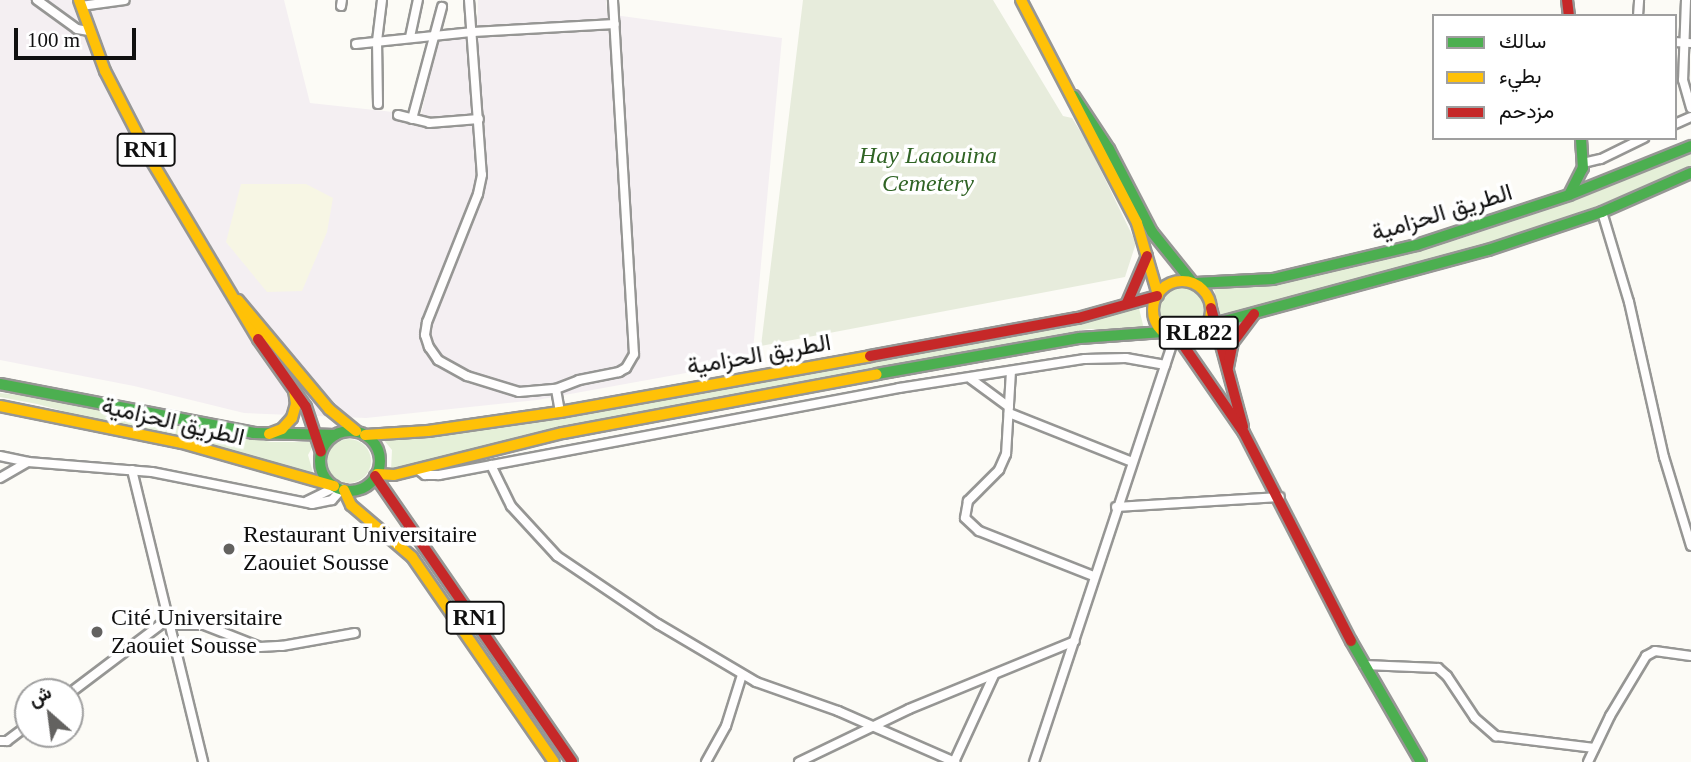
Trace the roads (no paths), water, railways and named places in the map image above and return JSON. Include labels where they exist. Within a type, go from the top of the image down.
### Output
[{"type":"main road","points":[[1021,0],[1137,223],[1157,296]]},
{"type":"main road","name":"RN1","points":[[80,3],[88,31],[151,160],[243,318],[294,390],[317,435],[322,471],[351,505],[412,557],[425,573],[554,762]]},
{"type":"main road","points":[[1068,88],[1086,110],[1109,149],[1152,232],[1195,283]]},
{"type":"main road","points":[[1569,195],[1577,185],[1583,165],[1581,140]]},
{"type":"main road","name":"الطريق الحزامية","points":[[361,433],[428,431],[560,412],[1078,318],[1157,296],[1172,284],[1273,279],[1321,269],[1417,245],[1569,195],[1691,146]]},
{"type":"main road","points":[[1583,165],[1593,178],[1604,182]]},
{"type":"main road","name":"الطريق الحزامية","points":[[1176,339],[1194,337],[1211,325],[1427,267],[1602,212],[1691,173]]},
{"type":"main road","points":[[1127,303],[1147,256]]},
{"type":"main road","name":"RL822","points":[[1195,283],[1206,295],[1211,308],[1211,325],[1228,367],[1244,433]]},
{"type":"main road","name":"RN1","points":[[230,293],[250,311],[330,410],[377,448],[379,456],[376,475],[572,762]]},
{"type":"main road","name":"RL822","points":[[1157,296],[1153,312],[1163,332],[1176,339],[1244,433],[1280,497],[1364,666],[1421,762]]},
{"type":"main road","points":[[1228,367],[1239,330],[1258,311]]},
{"type":"main road","name":"الطريق الحزامية","points":[[376,475],[413,470],[563,433],[933,363],[1080,338],[1163,332]]},
{"type":"main road","name":"الطريق الحزامية","points":[[0,383],[268,434],[335,435]]},
{"type":"main road","points":[[268,434],[282,429],[292,418],[296,404],[294,390]]},
{"type":"main road","name":"الطريق الحزامية","points":[[0,406],[182,443],[339,488]]},
{"type":"main road","points":[[321,452],[335,435],[361,433]]},
{"type":"main road","points":[[399,507],[398,487],[413,470]]},
{"type":"main road","points":[[339,488],[365,486],[376,475]]},
{"type":"street","points":[[37,0],[77,29],[88,31]]},
{"type":"street","points":[[80,3],[125,0]]},
{"type":"street","points":[[378,104],[377,41],[382,0]]},
{"type":"street","points":[[410,37],[418,0]]},
{"type":"street","points":[[469,0],[482,175],[478,194],[427,322],[425,335],[429,348],[438,360],[467,376],[519,392],[556,389],[579,380],[620,372],[626,368],[634,354],[614,0]]},
{"type":"street","points":[[1686,0],[1683,80],[1691,108]]},
{"type":"street","points":[[412,119],[442,8]]},
{"type":"street","points":[[356,44],[473,32],[615,24]]},
{"type":"street","points":[[398,115],[429,123],[479,119]]},
{"type":"street","points":[[1583,165],[1640,140]]},
{"type":"street","points":[[1602,212],[1623,280],[1664,457],[1691,546]]},
{"type":"street","points":[[1034,762],[1116,507],[1176,339]]},
{"type":"street","points":[[413,470],[431,475],[778,410],[1103,358],[1165,365]]},
{"type":"street","points":[[1011,371],[1003,463],[968,501],[965,518],[979,531],[1093,576]]},
{"type":"street","points":[[971,379],[1009,410],[1132,462]]},
{"type":"street","points":[[556,389],[560,412]]},
{"type":"street","points":[[0,456],[28,462],[132,470],[304,502],[339,488]]},
{"type":"street","points":[[0,478],[28,462]]},
{"type":"street","points":[[491,465],[511,506],[557,556],[658,624],[743,675],[955,762],[994,675]]},
{"type":"street","points":[[132,470],[204,762]]},
{"type":"street","points":[[1116,507],[1280,497]]},
{"type":"street","points":[[84,684],[170,622],[204,625],[260,647],[282,646],[355,633]]},
{"type":"street","points":[[799,762],[920,704],[1074,641]]},
{"type":"street","points":[[1588,762],[1646,656],[1656,651],[1691,656]]},
{"type":"street","points":[[1364,666],[1438,668],[1445,672],[1475,718],[1496,736],[1594,748]]},
{"type":"street","points":[[706,762],[726,726],[743,675]]},
{"type":"place","name":"Restaurant Universitaire Zaouiet Sousse","points":[[229,549]]},
{"type":"place","name":"Cité Universitaire Zaouiet Sousse","points":[[97,632]]},
{"type":"park label","name":"Hay Laaouina Cemetery","points":[[928,170]]}]
